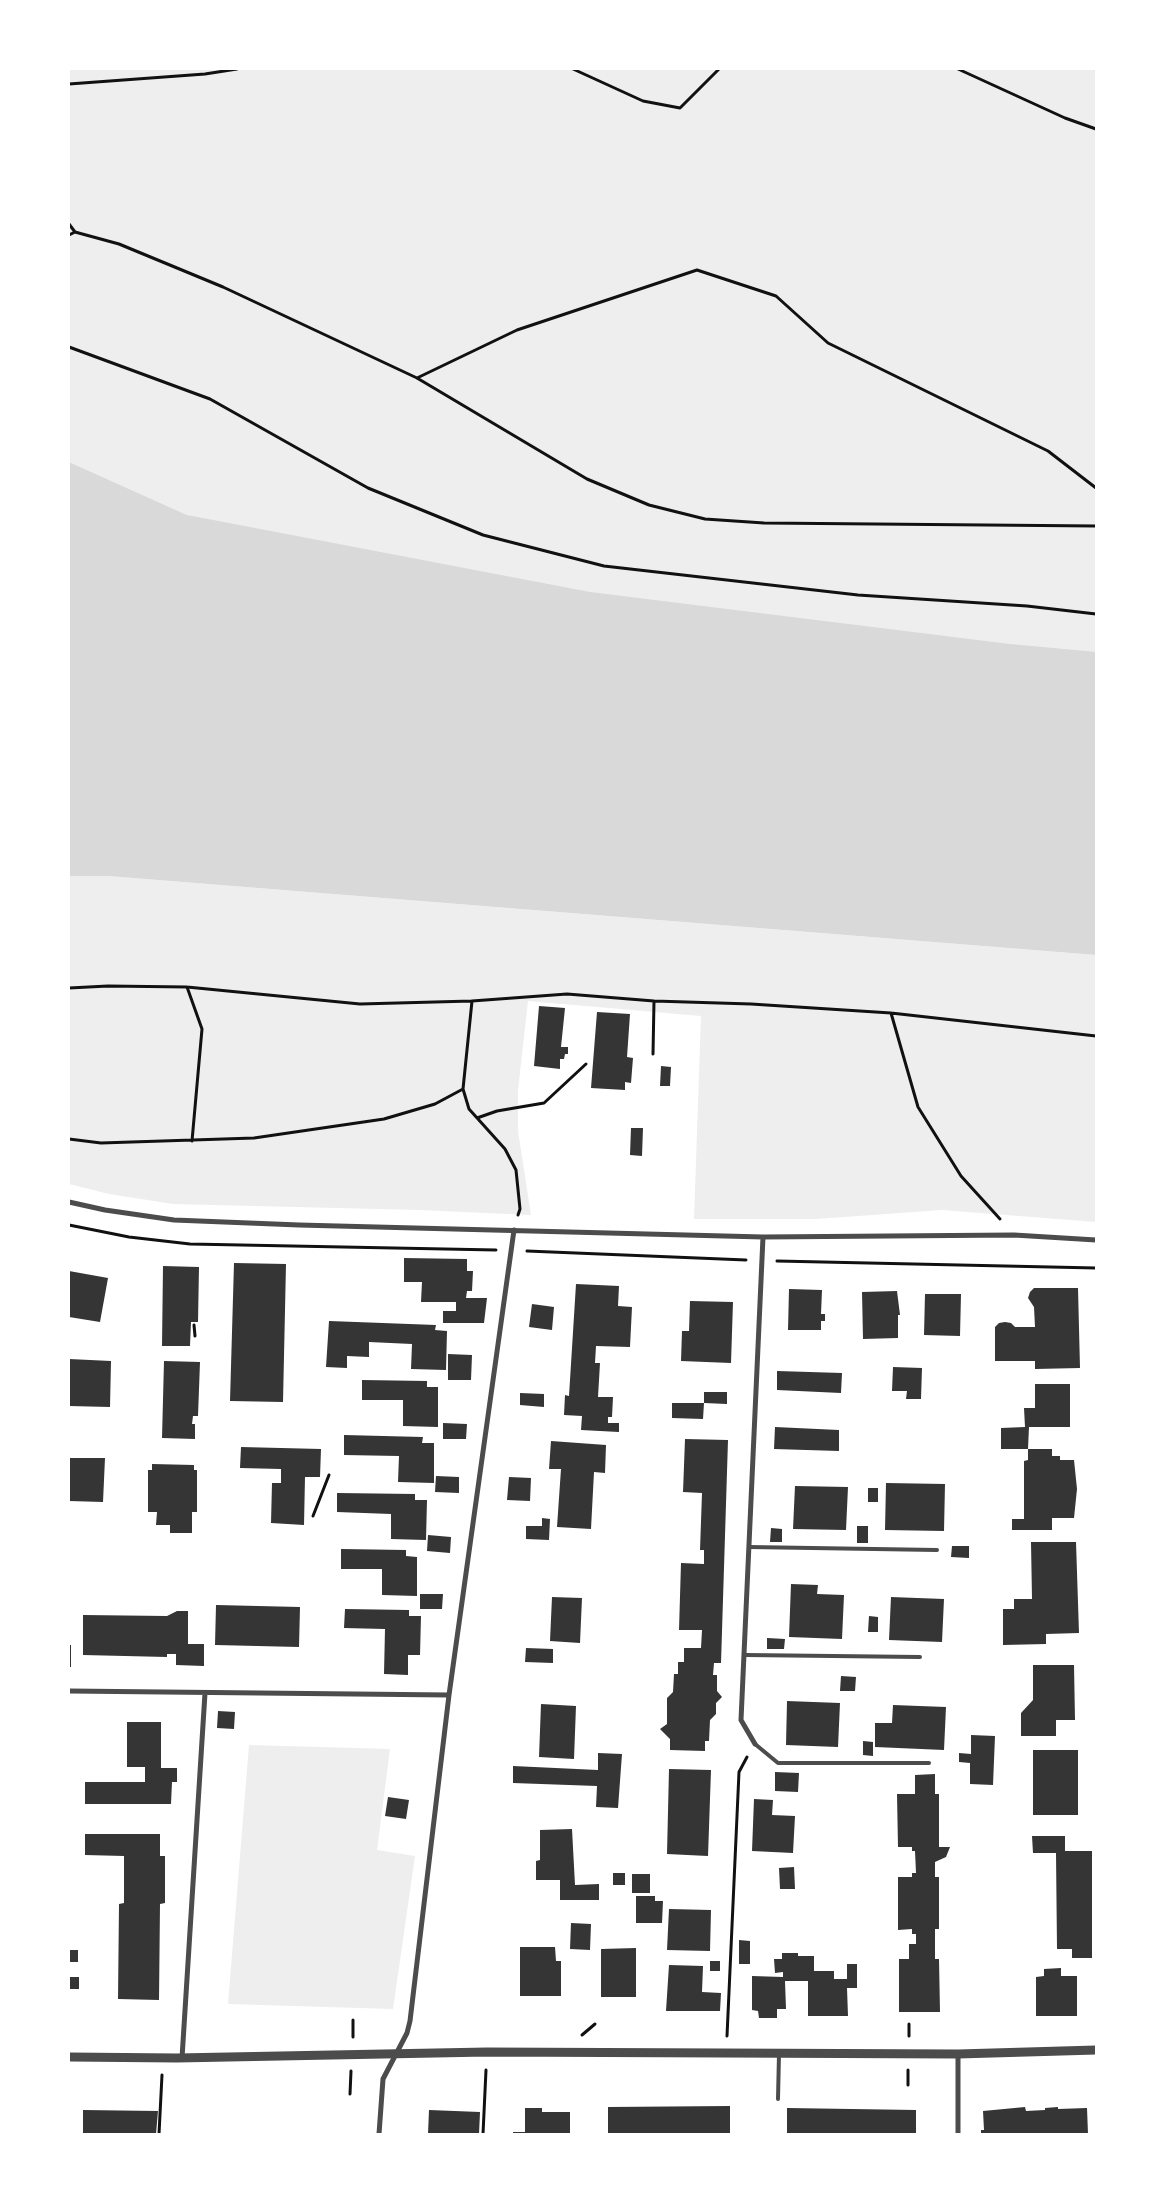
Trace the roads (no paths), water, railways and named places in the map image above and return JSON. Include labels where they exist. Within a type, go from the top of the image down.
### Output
[{"type":"street","points":[[69,1202],[105,1210],[174,1220],[299,1226],[763,1237],[1014,1235],[1096,1240]]},
{"type":"street","points":[[379,2134],[383,2079],[407,2033],[410,2021],[449,1695],[513,1250],[514,1230]]},
{"type":"street","points":[[755,1744],[741,1720],[763,1237]]},
{"type":"street","points":[[69,1691],[449,1695]]},
{"type":"street","points":[[182,2058],[205,1692]]},
{"type":"street","points":[[69,2057],[182,2058],[487,2052],[958,2054],[1096,2050]]},
{"type":"street","points":[[958,2054],[958,2134]]},
{"type":"lane","points":[[750,1547],[937,1550]]},
{"type":"lane","points":[[745,1655],[920,1657]]},
{"type":"lane","points":[[755,1744],[778,1763],[929,1763]]},
{"type":"lane","points":[[778,2099],[779,2054]]}]
